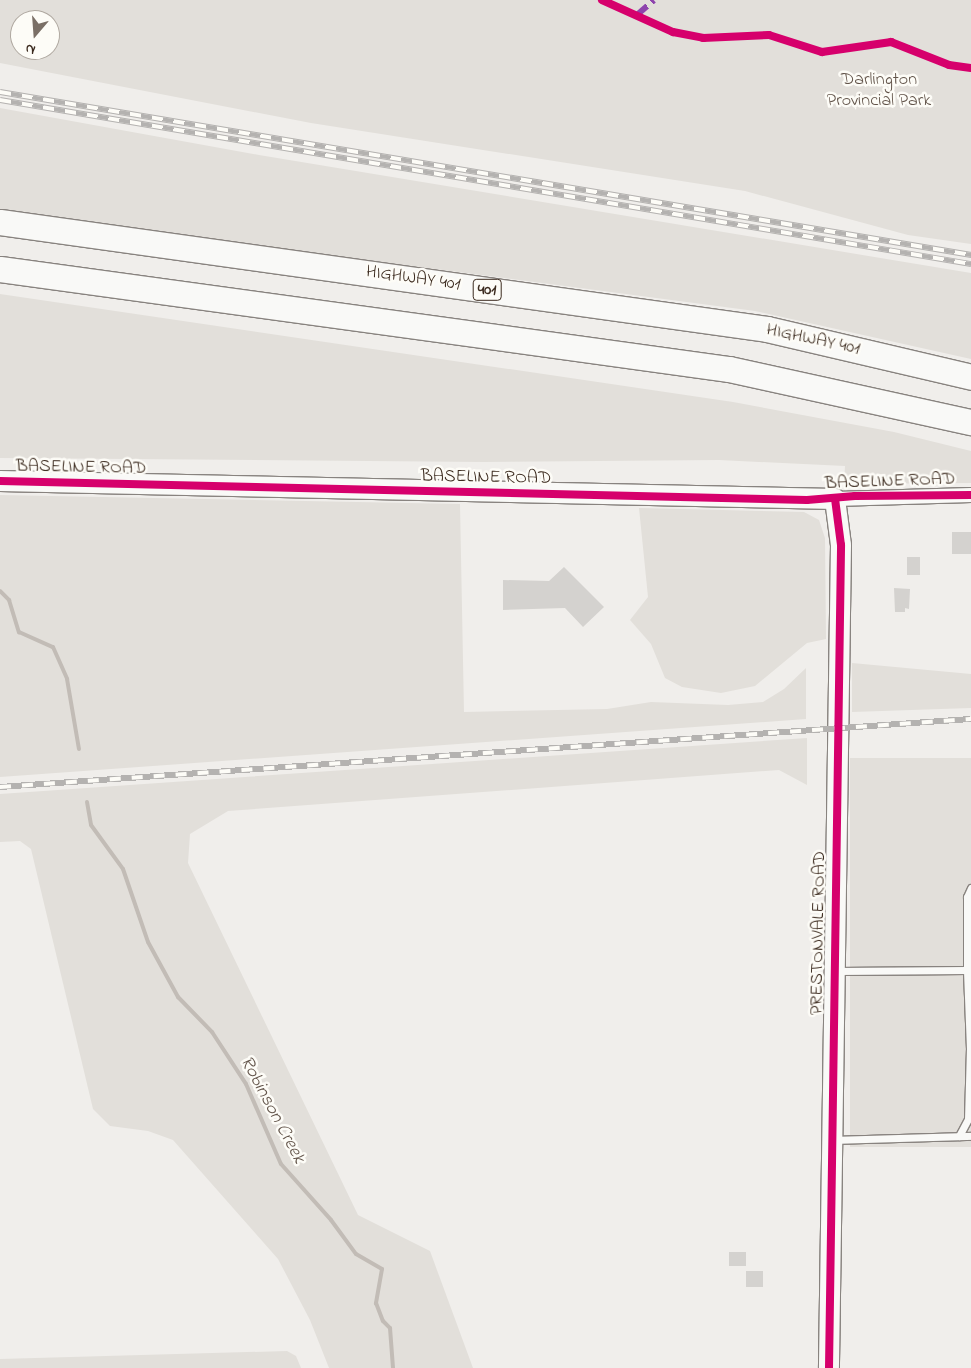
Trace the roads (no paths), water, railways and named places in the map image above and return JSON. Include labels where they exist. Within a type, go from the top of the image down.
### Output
[{"type":"highway","name":"HIGHWAY 401","points":[[0,222],[768,329],[971,377]]},
{"type":"highway","points":[[0,268],[729,369],[971,422]]},
{"type":"street","name":"BASELINE ROAD","points":[[0,481],[835,498],[971,495]]},
{"type":"street","name":"PRESTONVALE ROAD","points":[[829,1368],[841,545],[835,498]]},
{"type":"lane","points":[[959,1136],[968,1118],[970,1048],[967,897],[971,888]]},
{"type":"lane","points":[[834,971],[967,970]]},
{"type":"lane","points":[[832,1140],[971,1136]]},
{"type":"waterway","name":"Robinson Creek","points":[[0,591],[9,600],[19,632],[53,647],[67,679],[79,749]]},
{"type":"waterway","name":"Robinson Creek","points":[[87,802],[91,825],[123,869],[148,942],[178,997],[212,1032],[246,1084],[281,1164],[331,1220],[356,1254],[382,1269],[376,1303],[383,1321],[390,1328],[393,1368]]},
{"type":"railway","points":[[0,92],[971,255]]},
{"type":"railway","points":[[0,100],[971,264]]},
{"type":"railway","points":[[0,787],[971,719]]},
{"type":"park label","name":"Darlington Provincial Park","points":[[879,91]]}]
